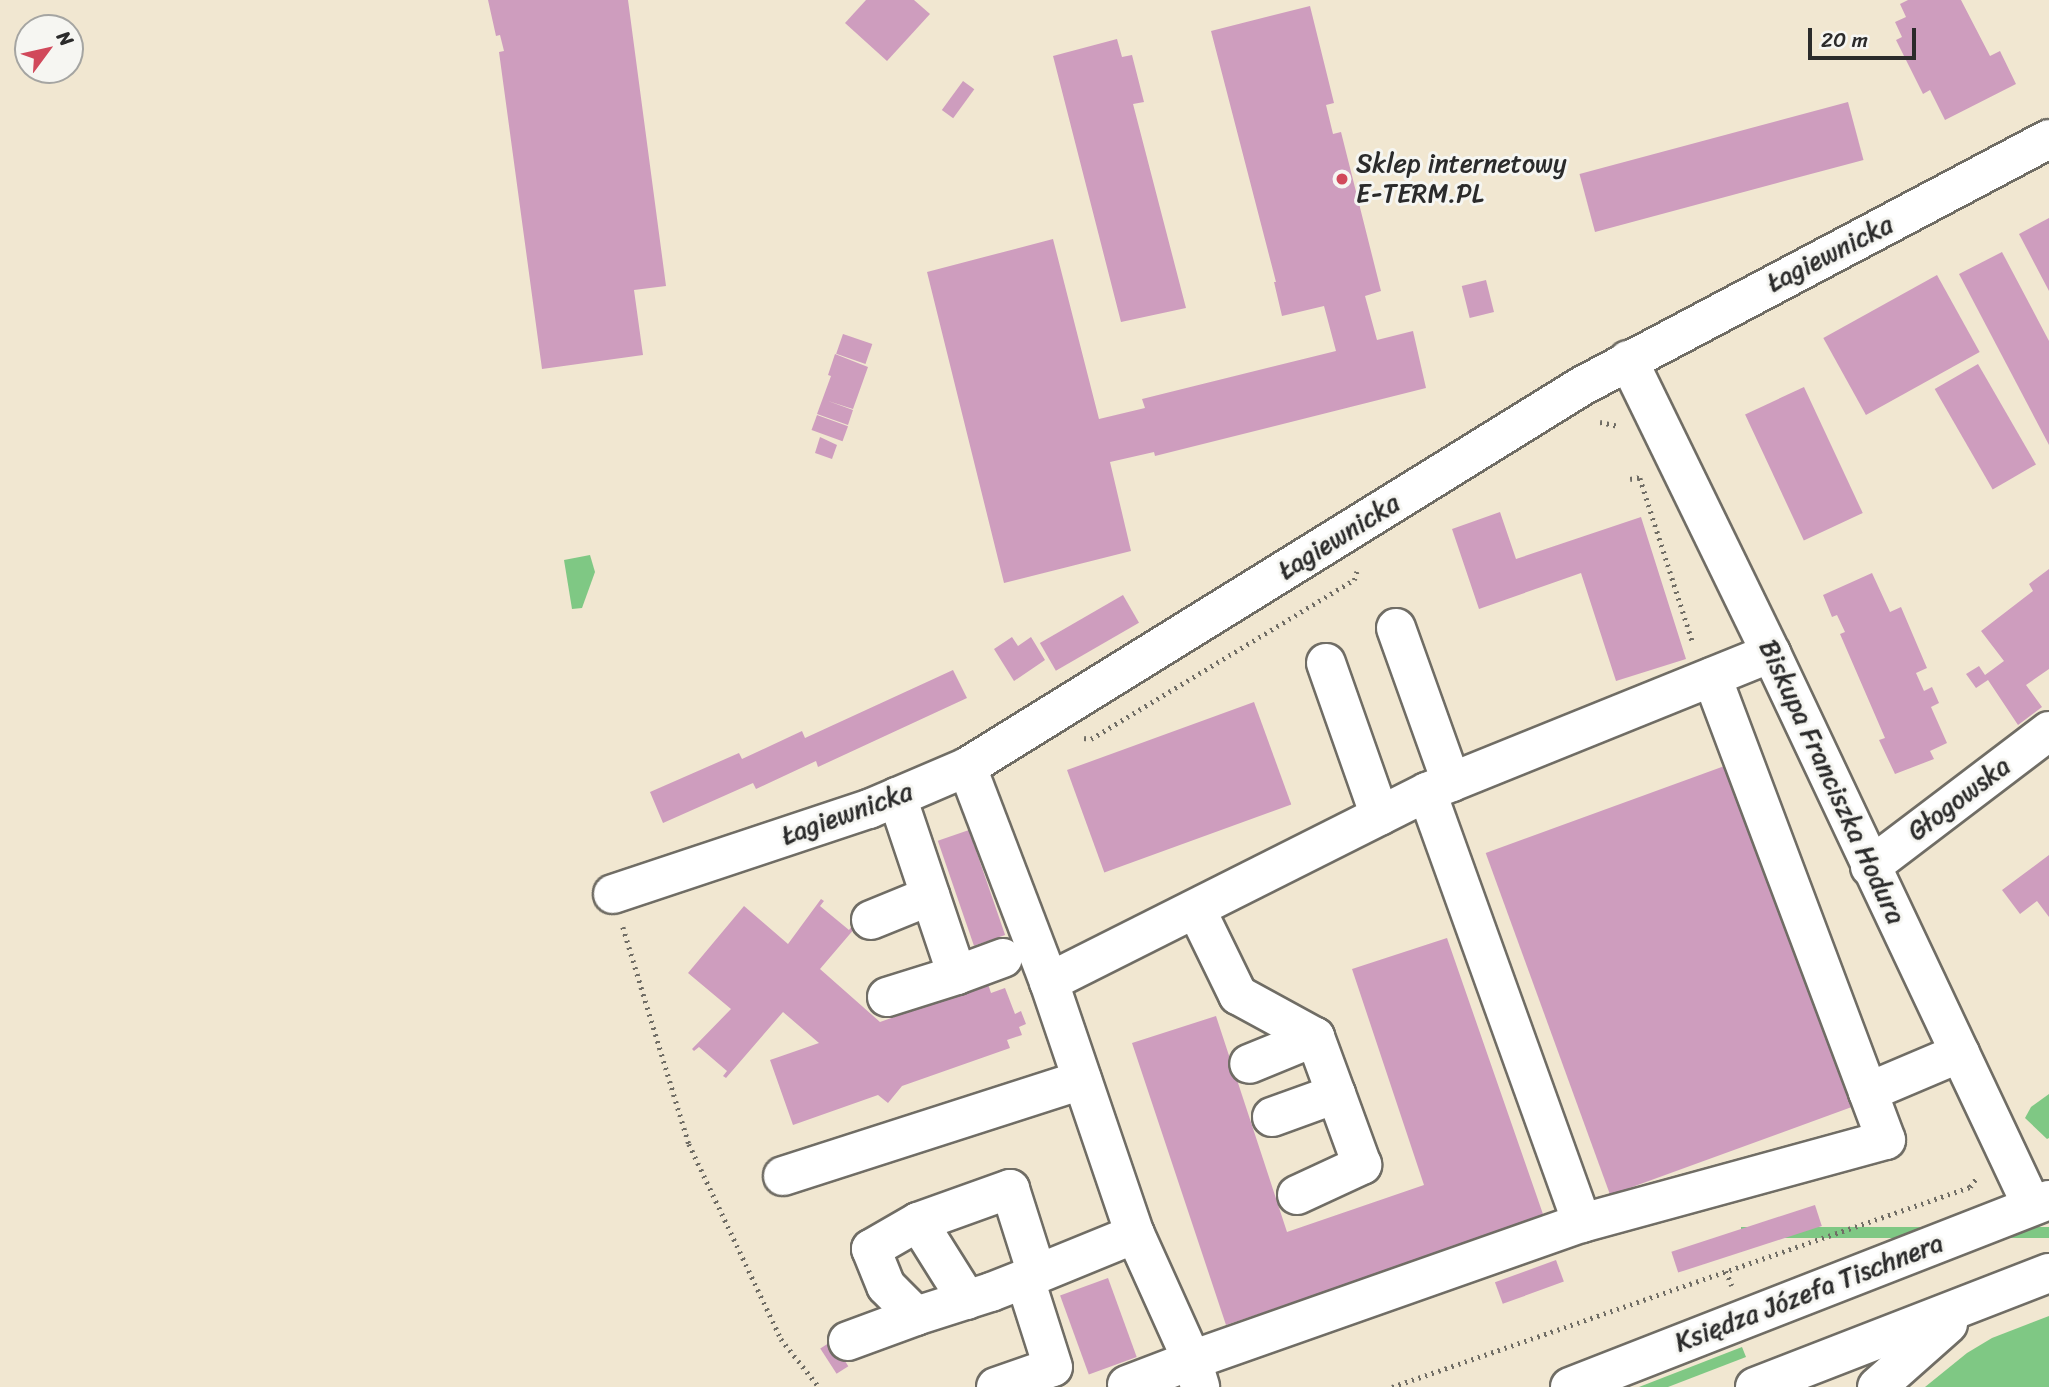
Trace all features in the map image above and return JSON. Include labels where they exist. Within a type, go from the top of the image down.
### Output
[{"type":"street","name":"Łagiewnicka","points":[[612,894],[897,797],[968,767],[1628,360],[2049,139]]},
{"type":"street","name":"Biskupa Franciszka Hodura","points":[[1628,360],[1771,653],[2001,1139],[2040,1203]]},
{"type":"street","points":[[1396,628],[1439,787],[1582,1223]]},
{"type":"street","points":[[1049,982],[1439,787],[1703,661],[1771,653]]},
{"type":"street","points":[[1127,1385],[1196,1374],[1582,1223],[1886,1140],[1703,661]]},
{"type":"street","points":[[1326,663],[1380,816]]},
{"type":"street","name":"Głogowska","points":[[1870,867],[2049,731]]},
{"type":"street","points":[[968,767],[1049,982],[1135,1234],[1196,1374]]},
{"type":"street","points":[[897,797],[957,975]]},
{"type":"street","points":[[871,919],[930,896]]},
{"type":"street","points":[[1196,909],[1238,995],[1315,1037],[1362,1165],[1297,1195]]},
{"type":"street","points":[[887,997],[1003,958]]},
{"type":"street","points":[[1249,1064],[1315,1037]]},
{"type":"street","points":[[1868,1092],[1960,1053]]},
{"type":"street","points":[[783,1176],[1082,1080]]},
{"type":"street","points":[[1272,1117],[1336,1094]]},
{"type":"street","points":[[916,1316],[886,1286],[872,1249],[918,1222],[1010,1189],[1054,1367],[996,1387]]},
{"type":"street","name":"Księdza Józefa Tischnera","points":[[1570,1387],[2040,1203]]},
{"type":"street","points":[[918,1222],[967,1300]]},
{"type":"street","points":[[848,1341],[967,1300],[1135,1234]]},
{"type":"street","points":[[1755,1387],[2049,1273]]},
{"type":"street","points":[[1877,1387],[1923,1344],[1985,1300],[2049,1286]]},
{"type":"path","points":[[1640,478],[1703,661]]},
{"type":"path","points":[[612,894],[688,1144],[781,1339],[819,1387]]},
{"type":"path","points":[[1392,1387],[1970,1187],[1984,1166],[1983,1146],[2001,1139]]},
{"type":"path","points":[[1726,1271],[1733,1287]]},
{"type":"green space","points":[[590,555],[595,572],[582,608],[572,609],[564,560]]},
{"type":"green space","points":[[2049,1094],[2047,1139],[2025,1118],[2031,1107]]},
{"type":"green space","points":[[1741,1227],[2049,1227],[2049,1238],[1741,1238]]},
{"type":"green space","points":[[2049,1316],[2049,1387],[1925,1387],[1967,1353],[1992,1338]]},
{"type":"green space","points":[[1742,1347],[1746,1357],[1668,1387],[1639,1387]]},
{"type":"building","points":[[488,0],[628,0],[666,286],[634,290],[643,355],[542,369],[499,52],[504,51],[500,35],[496,36]]},
{"type":"building","points":[[866,0],[914,0],[930,14],[887,61],[845,23]]},
{"type":"building","points":[[1908,0],[1961,0],[1990,56],[2000,51],[2016,84],[1945,120],[1930,90],[1923,94],[1896,40],[1902,37],[1895,22],[1906,17],[1900,4]]},
{"type":"building","points":[[1310,6],[1334,103],[1326,105],[1333,134],[1341,132],[1381,291],[1365,296],[1377,340],[1413,331],[1426,388],[1155,456],[1154,452],[1110,462],[1131,551],[1004,583],[927,272],[1053,239],[1099,419],[1145,408],[1142,399],[1336,351],[1324,306],[1282,316],[1276,282],[1211,31]]},
{"type":"building","points":[[1117,39],[1122,57],[1132,55],[1144,102],[1133,104],[1186,308],[1121,322],[1053,56]]},
{"type":"building","points":[[963,81],[974,89],[953,118],[942,110]]},
{"type":"building","points":[[1848,102],[1864,160],[1595,232],[1579,174]]},
{"type":"building","points":[[2049,218],[2049,291],[2019,234]]},
{"type":"building","points":[[2002,252],[2049,341],[2049,445],[1959,274]]},
{"type":"building","points":[[1937,275],[1980,352],[1866,415],[1823,338]]},
{"type":"building","points":[[1486,280],[1494,312],[1470,318],[1462,286]]},
{"type":"building","points":[[843,334],[872,344],[865,364],[836,354]]},
{"type":"building","points":[[835,354],[868,367],[853,409],[828,401],[853,410],[848,425],[817,414],[831,376],[828,375]]},
{"type":"building","points":[[1978,364],[2036,464],[1993,489],[1935,389]]},
{"type":"building","points":[[1804,387],[1863,513],[1804,540],[1745,414]]},
{"type":"building","points":[[817,415],[848,426],[843,441],[812,430]]},
{"type":"building","points":[[820,437],[837,445],[832,459],[815,453]]},
{"type":"building","points":[[1500,512],[1516,559],[1641,517],[1686,659],[1616,681],[1581,573],[1479,609],[1452,529]]},
{"type":"building","points":[[2049,569],[2049,669],[2026,685],[2042,707],[2018,725],[1988,680],[1976,688],[1966,674],[1979,666],[1985,675],[2004,661],[1981,631],[2033,591],[2029,584]]},
{"type":"building","points":[[1872,573],[1890,612],[1901,607],[1927,668],[1916,673],[1924,691],[1932,687],[1939,703],[1931,707],[1947,743],[1930,751],[1934,759],[1895,774],[1879,740],[1885,738],[1840,634],[1845,632],[1837,615],[1832,617],[1823,595]]},
{"type":"building","points":[[1123,595],[1139,623],[1056,671],[1040,643]]},
{"type":"building","points":[[1012,637],[1018,646],[1031,637],[1045,660],[1014,681],[994,649]]},
{"type":"building","points":[[953,670],[967,698],[818,767],[816,761],[756,789],[753,783],[663,823],[650,792],[739,753],[742,759],[802,731],[805,738]]},
{"type":"building","points":[[1254,702],[1291,804],[1104,872],[1067,770]]},
{"type":"building","points":[[1730,764],[1854,1106],[1610,1195],[1486,853]]},
{"type":"building","points":[[969,830],[1005,935],[974,946],[938,841]]},
{"type":"building","points":[[2049,855],[2049,917],[2037,901],[2020,914],[2002,890]]},
{"type":"building","points":[[821,899],[824,901],[820,906],[849,930],[852,926],[855,928],[820,969],[880,1022],[988,984],[991,993],[1005,988],[1015,1014],[1021,1011],[1026,1024],[1019,1027],[1022,1035],[1007,1040],[1010,1048],[902,1086],[888,1103],[878,1095],[793,1125],[770,1060],[819,1043],[783,1012],[726,1078],[723,1076],[727,1071],[699,1047],[694,1051],[692,1049],[731,1009],[688,973],[744,906],[788,944]]},
{"type":"building","points":[[1447,938],[1544,1217],[1226,1325],[1132,1043],[1216,1016],[1287,1232],[1424,1185],[1352,969]]},
{"type":"building","points":[[1815,1205],[1822,1226],[1678,1273],[1671,1252]]},
{"type":"building","points":[[1556,1260],[1564,1282],[1503,1304],[1495,1282]]},
{"type":"building","points":[[1108,1278],[1137,1357],[1089,1374],[1060,1295]]},
{"type":"building","points":[[832,1341],[848,1366],[837,1374],[820,1349]]},
{"type":"place","name":"Sklep internetowy E-TERM.PL","points":[[1342,179]]}]
